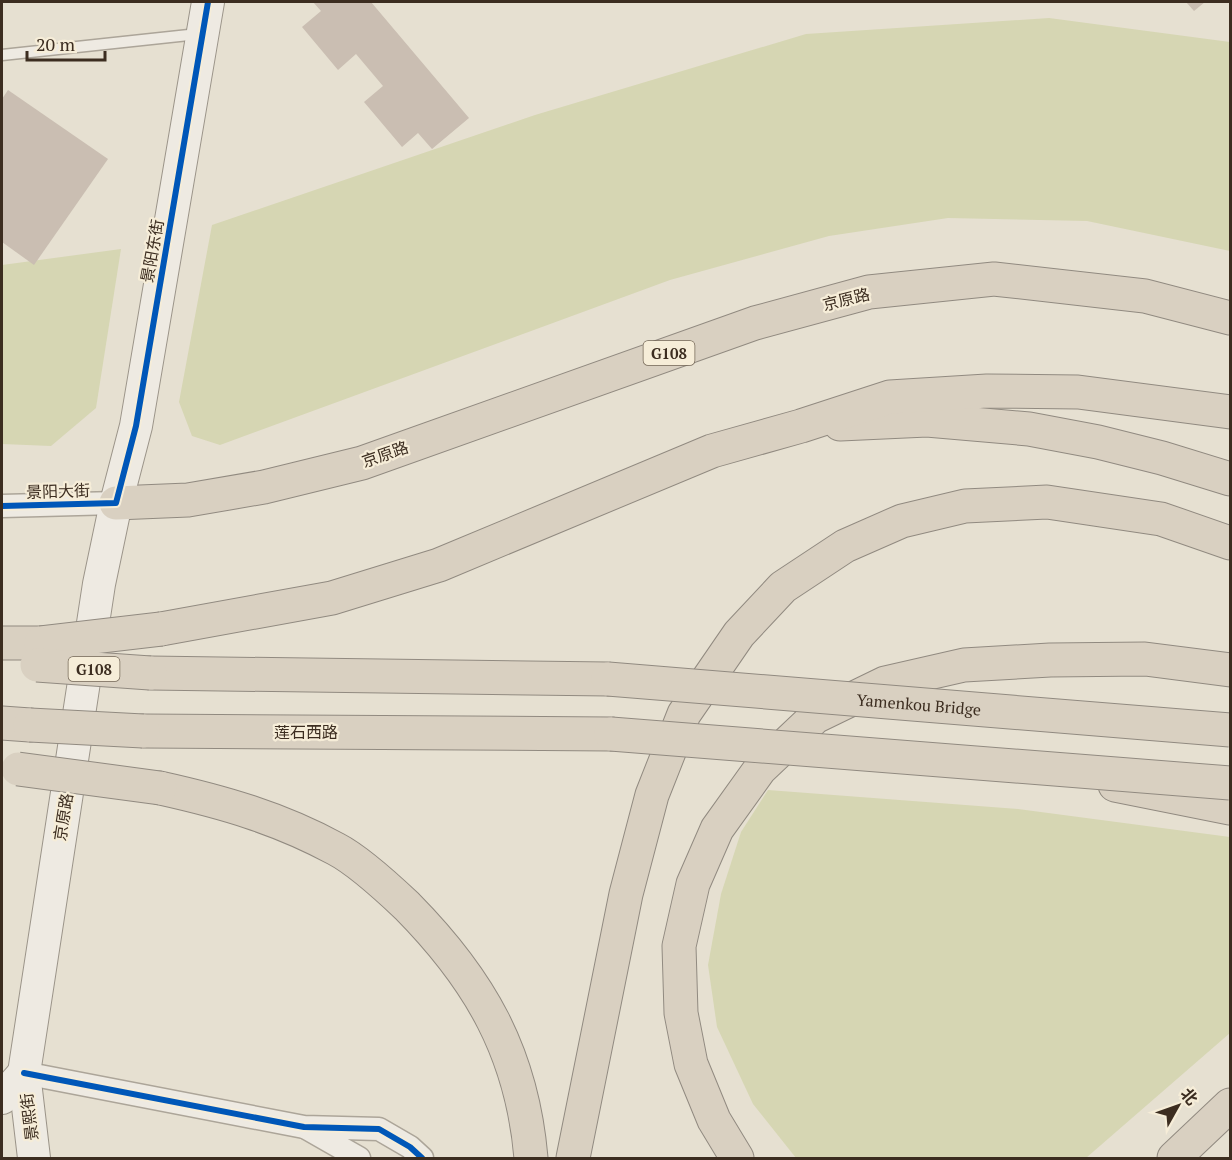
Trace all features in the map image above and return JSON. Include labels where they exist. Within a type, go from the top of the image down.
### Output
[{"type":"highway","name":"京原路","points":[[116,503],[188,500],[264,487],[362,463],[755,322],[869,292],[994,279],[1145,296],[1230,318]]},
{"type":"highway","points":[[2,643],[39,654],[332,598],[439,565],[712,451],[801,426],[890,397],[987,391],[1078,392],[1230,412]]},
{"type":"highway","points":[[801,426],[927,420],[1029,429],[1098,442],[1162,458],[1230,479]]},
{"type":"highway","points":[[573,1158],[626,894],[652,795],[684,714],[739,633],[783,587],[845,546],[902,521],[965,506],[1047,502],[1161,519],[1230,543]]},
{"type":"highway","name":"G108","points":[[2,660],[39,654]]},
{"type":"highway","name":"Yamenkou Bridge","points":[[39,654],[150,673],[608,678],[1230,730]]},
{"type":"highway","points":[[737,1158],[714,1120],[691,1064],[681,1013],[679,946],[693,884],[717,829],[760,769],[814,717],[885,683],[964,666],[1050,660],[1145,659],[1230,670]]},
{"type":"highway","name":"莲石西路","points":[[16,724],[143,731],[611,734],[1019,767]]},
{"type":"highway","points":[[1019,767],[1230,783]]},
{"type":"highway","points":[[1019,767],[1230,808]]},
{"type":"highway","points":[[10,768],[160,788],[224,803],[283,823],[339,850],[390,889],[427,927],[464,971],[496,1023],[519,1085],[531,1158]]},
{"type":"highway","points":[[1174,1158],[1230,1105]]},
{"type":"street","name":"景阳东街","points":[[116,503],[136,426],[208,2]]},
{"type":"street","name":"景阳大街","points":[[2,506],[116,503]]},
{"type":"street","name":"京原路","points":[[13,1071],[99,584],[116,503]]},
{"type":"street","name":"景熙街","points":[[2,1098],[13,1071]]},
{"type":"street","name":"景熙街","points":[[13,1071],[34,1158]]},
{"type":"street","points":[[13,1071],[304,1127],[379,1130],[410,1147],[422,1158]]},
{"type":"street","points":[[304,1127],[359,1158]]},
{"type":"lane","points":[[2,55],[202,33]]},
{"type":"green space","points":[[1049,18],[1230,42],[1230,251],[1087,221],[948,218],[829,236],[670,280],[220,445],[192,436],[179,402],[212,225],[535,115],[806,34]]},
{"type":"green space","points":[[121,249],[96,408],[51,446],[2,444],[2,265]]},
{"type":"green space","points":[[768,790],[1018,809],[1230,837],[1230,1033],[1086,1158],[796,1158],[753,1104],[717,1027],[708,965],[721,894],[741,832]]},
{"type":"building","points":[[313,2],[371,2],[469,118],[432,149],[418,133],[402,147],[364,102],[383,86],[356,54],[338,70],[302,27],[321,11]]},
{"type":"building","points":[[1186,2],[1205,2],[1194,11]]},
{"type":"building","points":[[8,90],[108,159],[34,265],[2,242],[2,99]]},
{"type":"cycle path","points":[[2,506],[116,503],[136,426],[208,2]]},
{"type":"cycle path","points":[[24,1073],[304,1127],[379,1129],[410,1147],[422,1158]]}]
